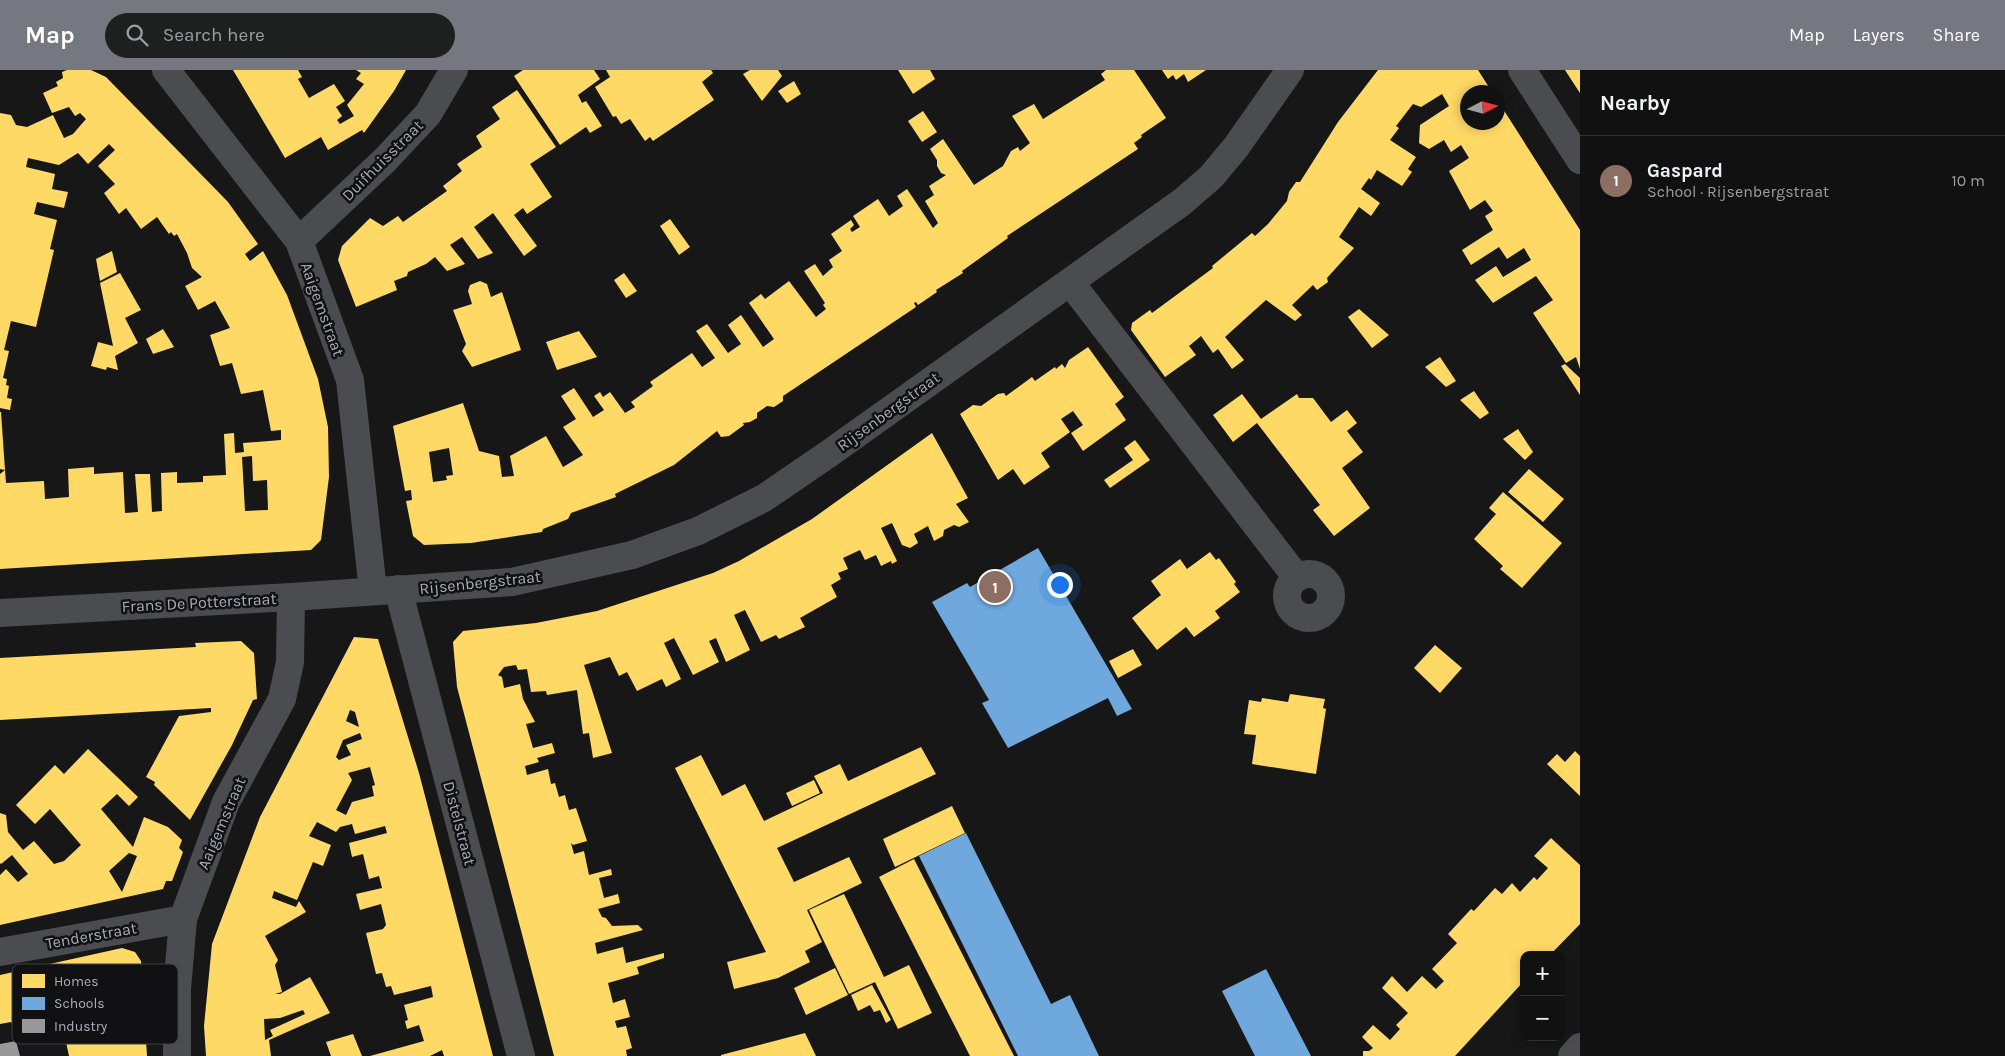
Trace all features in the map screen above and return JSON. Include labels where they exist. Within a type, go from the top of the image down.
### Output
[{"type":"street","name":"Aaigemstraat","points":[[166,70],[298,242],[350,380],[386,590]]},
{"type":"street","name":"Duifhuisstraat","points":[[298,242],[385,160],[428,114],[454,70]]},
{"type":"street","name":"Rijsenbergstraat","points":[[386,590],[512,582],[632,554],[698,530],[764,498],[1182,202],[1211,177],[1236,147],[1290,70]]},
{"type":"street","points":[[1522,70],[1580,160]]},
{"type":"street","points":[[1070,282],[1297,578]]},
{"type":"street","name":"Frans De Potterstraat","points":[[0,613],[386,590]]},
{"type":"street","name":"Distelstraat","points":[[386,590],[521,1056]]},
{"type":"street","name":"Aaigemstraat","points":[[178,975],[182,919],[226,802],[282,699],[290,662],[291,597]]},
{"type":"street","name":"Tenderstraat","points":[[0,952],[182,919]]},
{"type":"street","points":[[1572,1056],[1580,1047]]},
{"type":"building: Homes","points":[[67,70],[91,70],[106,77],[228,202],[258,244],[245,254],[250,261],[263,251],[287,295],[318,379],[328,427],[329,477],[321,540],[311,550],[0,569],[0,474],[5,470],[6,483],[44,481],[45,499],[69,497],[68,469],[94,467],[94,474],[123,472],[125,513],[138,512],[135,474],[150,474],[152,512],[162,511],[161,473],[177,472],[177,483],[203,482],[203,476],[226,475],[224,434],[234,433],[235,453],[244,452],[243,443],[281,440],[281,430],[271,431],[263,390],[241,394],[232,363],[220,366],[210,335],[230,328],[215,301],[198,310],[185,286],[202,277],[192,268],[177,234],[174,236],[171,232],[169,234],[157,217],[141,229],[126,208],[119,214],[104,193],[115,184],[98,166],[115,150],[109,144],[88,164],[78,153],[59,165],[28,158],[26,167],[55,174],[52,189],[68,192],[64,208],[37,202],[34,214],[57,220],[50,249],[54,250],[36,327],[11,321],[4,350],[9,351],[3,378],[7,379],[6,385],[9,386],[7,398],[12,399],[10,410],[0,408],[0,113],[11,115],[16,125],[27,127],[53,115],[64,138],[73,134],[86,119],[80,113],[75,116],[69,107],[52,113],[43,93],[58,86],[56,82],[63,78],[62,72]],"holes":[[[252,456],[253,481],[267,480],[268,510],[245,511],[242,457]]]},
{"type":"building: Homes","points":[[233,70],[298,70],[302,77],[298,79],[309,98],[334,84],[345,101],[336,107],[342,116],[337,120],[340,124],[354,116],[347,105],[364,84],[356,79],[361,73],[356,70],[406,70],[394,91],[364,133],[362,130],[328,150],[321,137],[285,158]]},
{"type":"building: Homes","points":[[523,70],[594,70],[600,79],[578,95],[582,103],[586,101],[602,126],[590,133],[586,127],[560,145],[514,76]]},
{"type":"building: Homes","points":[[606,70],[711,70],[713,73],[702,82],[714,100],[653,141],[650,137],[645,141],[630,119],[621,124],[616,116],[613,117],[595,87],[610,77]]},
{"type":"building: Homes","points":[[750,70],[778,70],[782,76],[762,101],[743,74]]},
{"type":"building: Homes","points":[[898,70],[930,70],[935,79],[913,94]]},
{"type":"building: Homes","points":[[1106,70],[1134,70],[1166,118],[1141,135],[1142,137],[1134,143],[1138,149],[1007,236],[1008,238],[962,271],[963,273],[936,290],[937,292],[918,305],[916,302],[914,303],[916,307],[783,396],[783,401],[774,407],[767,406],[757,413],[757,418],[743,423],[744,425],[729,436],[721,437],[717,431],[674,465],[615,494],[616,497],[571,513],[568,519],[543,529],[542,532],[471,543],[424,545],[413,536],[406,501],[412,500],[411,490],[405,491],[393,426],[463,403],[479,451],[499,456],[502,477],[514,476],[510,456],[546,436],[563,467],[583,455],[563,427],[576,419],[561,396],[574,388],[593,417],[604,410],[594,396],[600,392],[603,397],[610,392],[625,413],[635,407],[631,402],[653,386],[650,382],[692,353],[702,367],[715,358],[696,331],[707,324],[728,353],[741,344],[728,325],[741,315],[763,347],[774,339],[749,303],[761,294],[765,299],[789,281],[816,317],[826,309],[823,305],[825,303],[804,271],[815,264],[823,276],[833,267],[829,260],[842,251],[831,234],[851,220],[854,225],[850,229],[852,232],[860,227],[853,216],[878,199],[889,216],[903,206],[897,196],[907,189],[933,228],[938,223],[925,201],[934,195],[929,186],[946,175],[941,173],[937,166],[937,160],[930,149],[943,139],[974,185],[1003,166],[1011,151],[1018,147],[1020,151],[1030,143],[1012,116],[1034,104],[1043,119],[1105,80],[1101,74]],"holes":[[[449,448],[453,475],[446,476],[447,480],[433,482],[429,452]]]},
{"type":"building: Homes","points":[[1162,70],[1206,70],[1188,82],[1184,74],[1176,80],[1173,75],[1168,79]]},
{"type":"building: Homes","points":[[1378,70],[1478,70],[1488,85],[1460,85],[1460,130],[1505,130],[1505,112],[1580,230],[1580,369],[1576,357],[1566,363],[1533,313],[1553,300],[1536,276],[1493,303],[1475,280],[1496,266],[1503,277],[1531,260],[1524,248],[1507,259],[1499,247],[1471,265],[1462,250],[1493,230],[1485,216],[1493,211],[1485,200],[1470,210],[1449,171],[1469,158],[1461,145],[1451,152],[1444,140],[1429,149],[1419,143],[1420,125],[1449,106],[1442,94],[1421,107],[1413,104],[1396,126],[1399,128],[1390,140],[1416,157],[1408,169],[1412,172],[1402,186],[1377,170],[1371,180],[1369,178],[1361,189],[1380,203],[1371,216],[1359,207],[1339,237],[1354,248],[1327,278],[1328,282],[1317,290],[1313,285],[1292,305],[1302,315],[1295,321],[1266,300],[1225,337],[1244,360],[1232,369],[1218,349],[1213,353],[1201,336],[1189,346],[1196,355],[1165,377],[1131,330],[1132,323],[1150,310],[1152,313],[1213,268],[1212,266],[1252,233],[1255,236],[1268,224],[1287,201],[1289,192],[1296,182],[1300,182],[1338,122]]},
{"type":"building: Homes","points":[[1565,70],[1580,70],[1580,93],[1576,87]]},
{"type":"building: Homes","points":[[794,81],[801,94],[787,103],[778,91]]},
{"type":"building: Homes","points":[[517,90],[556,147],[530,164],[552,197],[527,214],[523,208],[514,215],[537,246],[524,256],[493,213],[474,227],[493,253],[478,259],[462,237],[450,245],[465,264],[447,271],[435,257],[426,264],[408,272],[407,276],[394,281],[397,290],[356,307],[338,260],[342,246],[370,218],[383,226],[398,216],[403,222],[447,191],[443,186],[462,171],[457,164],[482,147],[476,136],[500,119],[492,107]]},
{"type":"building: Homes","points":[[923,111],[937,132],[922,142],[908,121]]},
{"type":"building: Homes","points":[[670,219],[690,247],[679,255],[660,226]]},
{"type":"building: Homes","points":[[112,251],[117,272],[100,281],[96,259]]},
{"type":"building: Homes","points":[[120,273],[141,310],[125,318],[138,343],[115,356],[118,370],[107,367],[106,370],[91,366],[98,342],[113,346],[100,283]]},
{"type":"building: Homes","points":[[624,273],[637,291],[626,298],[614,280]]},
{"type":"building: Homes","points":[[480,281],[487,284],[491,297],[502,292],[521,350],[472,367],[462,351],[466,344],[453,310],[472,304],[468,291],[470,285]]},
{"type":"building: Homes","points":[[1359,309],[1389,335],[1372,348],[1348,317]]},
{"type":"building: Homes","points":[[163,329],[174,347],[153,354],[146,339]]},
{"type":"building: Homes","points":[[579,331],[597,357],[557,370],[546,342]]},
{"type":"building: Homes","points":[[1088,347],[1124,397],[1115,404],[1126,420],[1083,451],[1071,433],[1083,425],[1073,411],[1061,419],[1070,432],[1041,453],[1050,467],[1024,485],[1013,469],[998,480],[960,414],[973,405],[981,406],[998,394],[1004,393],[1006,396],[1032,377],[1035,381],[1062,364],[1065,368],[1069,360]]},
{"type":"building: Homes","points":[[1440,357],[1456,381],[1446,387],[1425,367]]},
{"type":"building: Homes","points":[[1565,364],[1580,378],[1580,395],[1561,366]]},
{"type":"building: Homes","points":[[1474,391],[1489,413],[1480,419],[1460,400]]},
{"type":"building: Homes","points":[[1242,394],[1261,419],[1297,394],[1299,398],[1313,398],[1331,422],[1347,410],[1357,423],[1347,431],[1363,452],[1342,468],[1370,508],[1334,536],[1313,510],[1320,505],[1257,423],[1233,442],[1213,415]]},
{"type":"building: Homes","points":[[1,412],[5,470],[0,469]]},
{"type":"building: Homes","points":[[1518,429],[1533,452],[1525,460],[1503,439]]},
{"type":"building: Homes","points":[[932,433],[968,498],[956,504],[969,522],[959,527],[954,525],[944,530],[943,536],[934,541],[928,526],[914,534],[918,543],[910,548],[902,545],[892,523],[881,528],[897,561],[892,564],[891,561],[881,566],[876,555],[865,560],[860,550],[843,558],[848,569],[838,573],[841,579],[831,585],[837,597],[800,618],[805,627],[779,639],[776,635],[761,642],[745,610],[734,615],[750,650],[726,662],[716,638],[709,641],[719,662],[693,675],[674,638],[664,643],[681,679],[666,687],[662,679],[637,691],[627,672],[619,676],[610,657],[584,665],[612,753],[593,758],[589,733],[583,734],[577,690],[547,695],[546,691],[531,692],[527,669],[518,670],[516,665],[504,667],[498,675],[502,677],[504,688],[520,684],[523,699],[535,722],[526,724],[533,748],[552,743],[555,753],[537,758],[539,762],[525,766],[527,775],[548,769],[551,784],[555,783],[559,797],[565,795],[569,810],[576,808],[587,841],[573,845],[571,843],[574,854],[584,851],[589,875],[611,869],[612,875],[599,878],[604,898],[618,894],[620,903],[598,909],[602,917],[606,918],[612,926],[638,925],[643,930],[595,943],[597,954],[623,947],[626,963],[664,953],[664,958],[637,967],[639,974],[608,983],[613,1003],[625,999],[630,1017],[615,1021],[617,1028],[626,1026],[632,1048],[626,1050],[627,1056],[554,1056],[457,687],[453,642],[463,631],[536,623],[597,611],[713,573],[739,561],[812,519]]},
{"type":"building: Homes","points":[[1135,440],[1150,460],[1110,488],[1104,480],[1133,460],[1124,448]]},
{"type":"building: Homes","points":[[1529,469],[1564,499],[1543,522],[1508,492]]},
{"type":"building: Homes","points":[[1503,492],[1562,543],[1522,588],[1500,569],[1503,566],[1474,539],[1496,514],[1489,508]]},
{"type":"building: Homes","points":[[1210,552],[1216,560],[1219,558],[1236,582],[1234,584],[1240,592],[1215,611],[1220,618],[1194,637],[1186,627],[1157,650],[1132,618],[1161,595],[1151,581],[1180,559],[1187,569]]},
{"type":"building: Homes","points":[[354,637],[378,639],[419,773],[493,1056],[444,1056],[442,1050],[430,1056],[370,1056],[424,1041],[419,1025],[407,1029],[405,1021],[408,1020],[404,1005],[433,997],[431,986],[394,995],[391,986],[386,987],[382,973],[376,974],[366,933],[383,929],[386,925],[381,904],[360,910],[356,894],[382,888],[379,876],[369,879],[363,854],[352,857],[349,843],[387,833],[385,826],[355,834],[352,824],[340,827],[336,832],[317,822],[309,836],[331,845],[323,866],[313,862],[297,900],[274,891],[272,898],[296,907],[299,901],[306,912],[265,936],[278,960],[275,965],[282,992],[275,994],[280,994],[310,977],[330,1013],[269,1040],[271,1056],[206,1056],[204,1026],[212,944],[260,817]],"holes":[[[350,710],[355,712],[359,727],[346,721]],[[360,733],[362,739],[346,745],[351,755],[339,760],[336,757],[343,740]],[[370,767],[375,785],[372,786],[374,796],[352,802],[346,815],[336,810],[352,780],[348,773]],[[303,1010],[305,1014],[270,1030],[273,1036],[265,1040],[264,1019],[280,1018]]]},
{"type":"building: Homes","points":[[241,641],[254,653],[257,699],[253,700],[232,745],[190,820],[154,785],[155,782],[146,777],[179,716],[211,712],[211,708],[0,720],[0,658],[196,647],[195,643]]},
{"type":"building: Homes","points":[[1435,645],[1462,668],[1440,693],[1414,668]]},
{"type":"building: Homes","points":[[1133,649],[1142,665],[1118,678],[1109,661]]},
{"type":"building: Homes","points":[[1290,694],[1325,699],[1323,708],[1326,709],[1316,774],[1252,764],[1256,735],[1244,734],[1249,700],[1261,702],[1262,698],[1288,702]]},
{"type":"building: Homes","points":[[921,747],[936,774],[777,848],[794,882],[849,857],[862,883],[807,910],[822,942],[805,951],[810,962],[778,978],[734,989],[727,962],[766,952],[675,768],[701,755],[722,796],[745,784],[764,821],[823,793],[814,776],[840,764],[848,781]]},
{"type":"building: Homes","points":[[88,749],[138,797],[129,806],[117,794],[101,809],[133,847],[144,817],[168,827],[182,840],[179,848],[183,852],[172,881],[166,881],[163,889],[0,925],[0,875],[6,869],[18,882],[28,874],[12,855],[0,863],[0,813],[6,815],[8,832],[23,850],[34,841],[54,864],[64,861],[81,845],[50,809],[35,824],[16,805],[55,765],[64,774]],"holes":[[[129,853],[137,856],[122,892],[109,871]]]},
{"type":"building: Homes","points":[[1575,751],[1580,756],[1580,796],[1547,764],[1557,754],[1565,762]]},
{"type":"building: Homes","points":[[814,780],[820,793],[792,806],[786,793]]},
{"type":"building: Homes","points":[[952,806],[965,833],[895,867],[883,839]]},
{"type":"building: Homes","points":[[1551,838],[1580,865],[1580,924],[1554,951],[1520,951],[1520,985],[1455,1056],[1363,1056],[1363,1051],[1369,1051],[1373,1048],[1362,1037],[1373,1025],[1390,1040],[1400,1029],[1396,1025],[1408,1013],[1382,988],[1392,976],[1407,992],[1422,976],[1436,989],[1444,981],[1432,969],[1457,943],[1448,934],[1471,909],[1474,911],[1495,888],[1502,894],[1512,883],[1520,892],[1534,877],[1537,880],[1548,868],[1534,856]]},
{"type":"building: Homes","points":[[914,859],[1014,1056],[970,1056],[879,877]]},
{"type":"building: Homes","points":[[844,894],[884,977],[909,965],[932,1013],[898,1029],[875,982],[849,994],[809,910]]},
{"type":"building: Homes","points":[[122,948],[135,952],[141,964],[50,964]]},
{"type":"building: Homes","points":[[835,968],[848,995],[806,1015],[794,988]]},
{"type":"building: Homes","points":[[12,972],[12,1024],[11,1022],[0,1024],[0,975]]},
{"type":"building: Homes","points":[[872,985],[891,1020],[886,1023],[880,1010],[874,1012],[870,1005],[858,1011],[851,995]]},
{"type":"building: Homes","points":[[805,1033],[816,1056],[721,1056],[721,1055]]},
{"type":"building: Homes","points":[[353,1034],[362,1056],[331,1056],[326,1042]]},
{"type":"building: Homes","points":[[66,1044],[146,1044],[147,1056],[69,1056]]},
{"type":"building: Schools","points":[[1038,548],[1132,709],[1117,716],[1108,698],[1008,748],[982,703],[989,700],[932,602],[967,583],[970,587]]},
{"type":"building: Schools","points":[[966,833],[1051,1004],[1070,995],[1099,1056],[1018,1056],[919,856]]},
{"type":"building: Schools","points":[[1266,969],[1311,1056],[1255,1056],[1222,991]]},
{"type":"building: Industry","points":[[12,1042],[12,1044],[17,1044],[20,1056],[0,1056],[0,1044]]},
{"type":"place","name":"Gaspard","points":[[995,587]]}]
